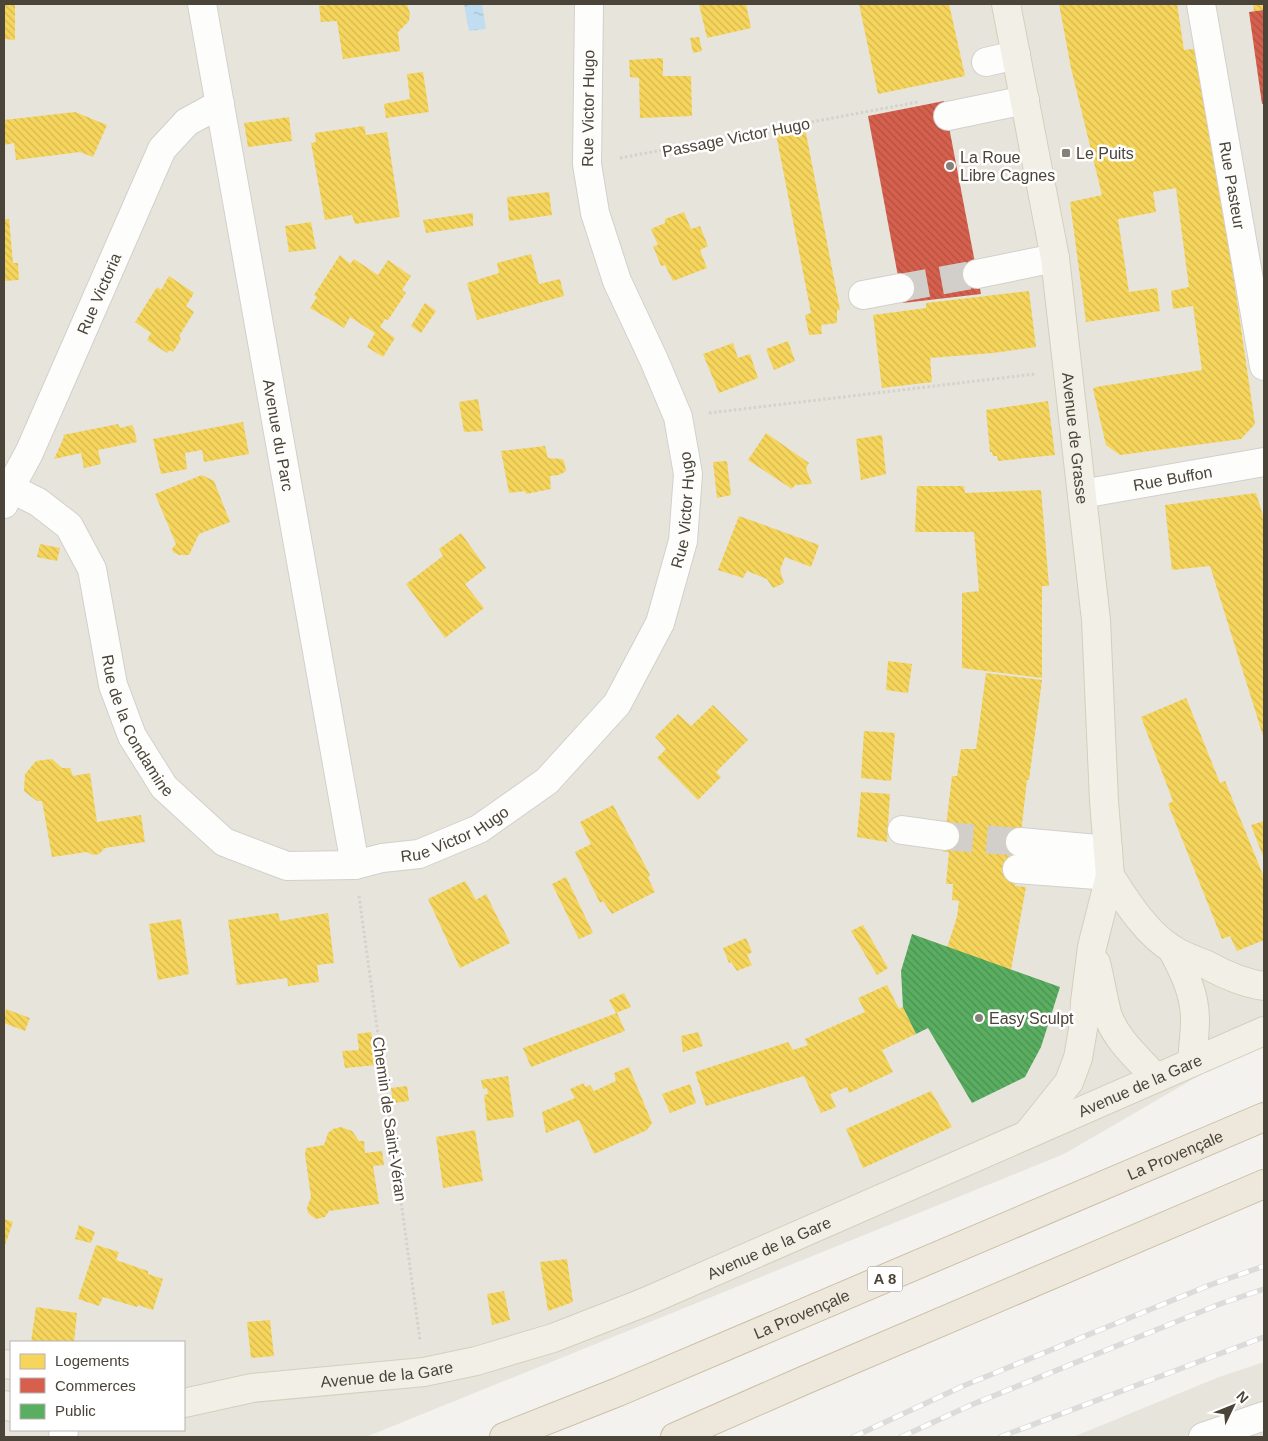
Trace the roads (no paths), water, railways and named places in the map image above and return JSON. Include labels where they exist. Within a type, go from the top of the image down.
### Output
[{"type":"highway","name":"La Provençale","points":[[504,1437],[618,1392],[1264,1117]]},
{"type":"highway","points":[[675,1437],[1264,1184]]},
{"type":"main road","name":"Avenue de Grasse","points":[[1006,4],[1055,258],[1096,620],[1104,801],[1109,863],[1092,947],[1107,1013],[1115,1030],[1156,1078]]},
{"type":"main road","points":[[1109,863],[1137,915],[1148,928],[1172,949],[1223,974],[1264,986]]},
{"type":"main road","points":[[1029,1132],[1069,1082],[1078,1058],[1084,1023],[1092,947]]},
{"type":"main road","points":[[1172,949],[1185,975],[1192,998],[1195,1018],[1192,1062]]},
{"type":"main road","name":"Avenue de la Gare","points":[[185,1403],[252,1388],[424,1372],[476,1362],[552,1338],[645,1302],[1029,1132],[1264,1031]]},
{"type":"main road","name":"Avenue de la Gare","points":[[185,1383],[252,1388]]},
{"type":"street","name":"Avenue du Parc","points":[[202,4],[355,865]]},
{"type":"street","name":"Rue Victor Hugo","points":[[355,865],[382,858],[419,854],[479,829],[547,781],[617,704],[660,623],[683,541],[688,474],[678,417],[617,281],[595,214],[587,164],[589,4]]},
{"type":"street","name":"Rue Pasteur","points":[[1201,4],[1264,366]]},
{"type":"street","points":[[986,62],[1016,56]]},
{"type":"street","points":[[948,116],[1025,100]]},
{"type":"street","name":"Rue Victoria","points":[[6,493],[29,453],[162,149],[187,122],[220,104]]},
{"type":"street","points":[[977,274],[1055,258]]},
{"type":"street","points":[[863,295],[900,288]]},
{"type":"street","name":"Rue Buffon","points":[[1082,494],[1264,462]]},
{"type":"street","name":"Rue de la Condamine","points":[[6,493],[38,502],[69,526],[92,569],[113,685],[132,736],[164,787],[224,842],[288,866],[355,865]]},
{"type":"street","points":[[902,830],[945,836]]},
{"type":"street","points":[[1020,842],[1109,863]]},
{"type":"street","points":[[1017,869],[1109,863]]},
{"type":"street","points":[[1203,1437],[1264,1416]]},
{"type":"water","points":[[464,4],[482,4],[486,29],[469,31]]},
{"type":"tunnel","points":[[900,288],[977,274]]},
{"type":"tunnel","points":[[945,836],[1020,842]]},
{"type":"railway","points":[[853,1437],[963,1386],[1210,1285],[1264,1266]]},
{"type":"railway","points":[[901,1437],[971,1405],[1220,1304],[1264,1289]]},
{"type":"railway","points":[[1000,1437],[1264,1337]]},
{"type":"place","name":"Le Puits","points":[[1066,153]]},
{"type":"place","name":"La Roue Libre Cagnes","points":[[950,166]]},
{"type":"place","name":"Easy Sculpt","points":[[979,1018]]}]
